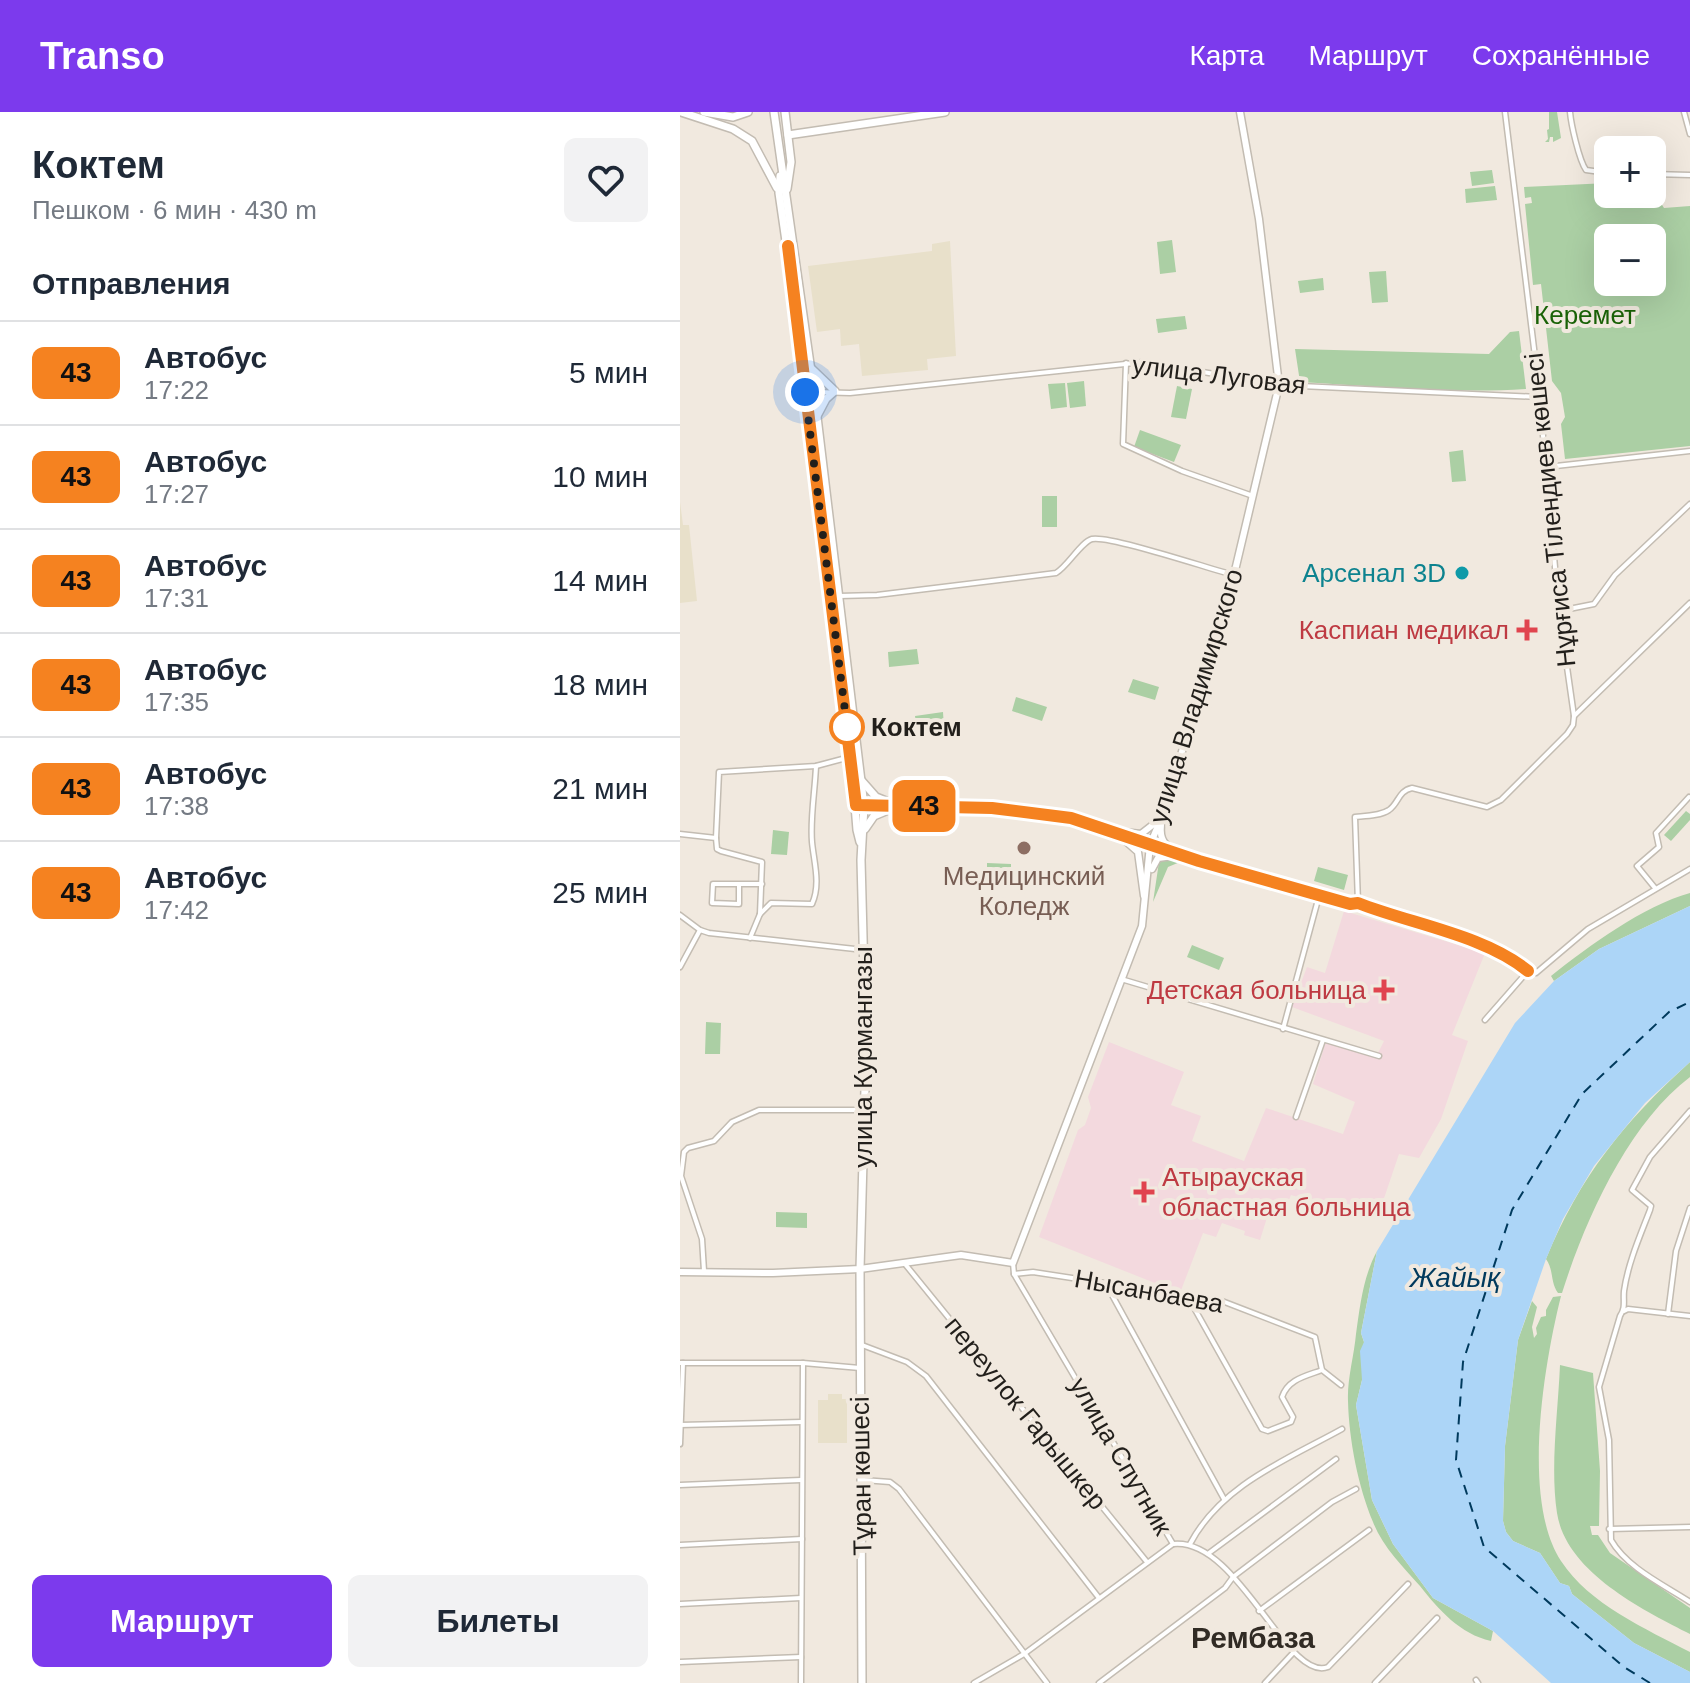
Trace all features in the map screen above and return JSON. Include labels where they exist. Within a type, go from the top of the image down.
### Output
[{"type":"main road","points":[[704,112],[733,117],[748,112]]},
{"type":"main road","name":"улица Курмангазы","points":[[774,112],[864,831],[861,844]]},
{"type":"main road","points":[[783,193],[791,162],[785,112]]},
{"type":"main road","points":[[788,135],[945,112]]},
{"type":"main road","points":[[683,113],[733,129],[752,141],[783,193]]},
{"type":"main road","name":"улица Курмангазы","points":[[803,338],[810,368],[809,392],[817,417],[839,596],[854,756],[860,779],[865,1110],[860,1269]]},
{"type":"main road","points":[[810,368],[835,391],[826,399],[817,417]]},
{"type":"main road","points":[[860,779],[872,794],[898,806]]},
{"type":"main road","points":[[864,831],[874,816],[898,806]]},
{"type":"main road","name":"Тұран көшесі","points":[[860,1269],[862,1683]]},
{"type":"street","name":"улица Владимирского","points":[[1013,1263],[1142,926],[1150,845],[1162,817],[1234,575],[1279,385],[1259,219],[1240,112]]},
{"type":"street","name":"Нұрғиса Тілендиев көшесі","points":[[1505,112],[1547,467],[1559,611],[1574,716]]},
{"type":"street","points":[[1570,112],[1582,166],[1594,171]]},
{"type":"street","points":[[1684,112],[1690,134]]},
{"type":"street","points":[[1666,174],[1690,175]]},
{"type":"street","name":"улица Луговая","points":[[809,392],[850,393],[1144,362],[1279,385],[1539,397]]},
{"type":"street","points":[[1126,363],[1123,444],[1182,471],[1253,496]]},
{"type":"street","points":[[1547,467],[1690,451]]},
{"type":"street","points":[[1559,611],[1594,604],[1615,575],[1690,504]]},
{"type":"street","points":[[839,596],[877,595],[1056,573],[1088,540],[1095,538],[1234,575]]},
{"type":"street","points":[[1358,903],[1355,817],[1392,809],[1400,794],[1412,788],[1487,807],[1501,800],[1567,734],[1574,716],[1690,603]]},
{"type":"street","points":[[750,938],[760,914],[762,862],[717,849],[719,772],[816,766],[854,756]]},
{"type":"street","points":[[760,914],[771,903],[812,904],[817,865],[812,840],[816,766]]},
{"type":"street","points":[[1655,888],[1637,866],[1659,847],[1656,833],[1689,797]]},
{"type":"street","points":[[860,806],[1033,812],[1071,818],[1181,855],[1350,904],[1358,903],[1463,938],[1513,959],[1528,971],[1536,973],[1588,929],[1690,869]]},
{"type":"street","points":[[1116,832],[1141,834],[1162,817]]},
{"type":"street","points":[[1162,817],[1160,837],[1163,844],[1181,855]]},
{"type":"street","points":[[1116,832],[1138,852],[1141,891],[1145,900]]},
{"type":"street","points":[[680,834],[716,838]]},
{"type":"street","points":[[1145,900],[1152,864],[1158,858],[1181,855]]},
{"type":"street","points":[[739,885],[739,904],[712,903],[713,884],[763,884]]},
{"type":"street","points":[[1283,1029],[1319,895]]},
{"type":"street","points":[[680,915],[700,930],[864,950]]},
{"type":"street","points":[[680,967],[700,930]]},
{"type":"street","points":[[1485,1020],[1528,971]]},
{"type":"street","points":[[1121,979],[1379,1056]]},
{"type":"street","points":[[1296,1117],[1323,1040]]},
{"type":"street","points":[[704,1272],[702,1239],[681,1176],[684,1152],[714,1141],[732,1122],[759,1110],[865,1110]]},
{"type":"street","points":[[1624,1311],[1624,1292],[1634,1252],[1651,1206],[1632,1190],[1650,1157],[1690,1111]]},
{"type":"street","points":[[1668,1314],[1676,1251],[1690,1208]]},
{"type":"street","points":[[680,1272],[773,1273],[860,1269],[961,1255],[1013,1263]]},
{"type":"street","name":"улица Спутник","points":[[1013,1263],[1014,1274],[1173,1544],[1190,1544],[1209,1553],[1233,1577],[1293,1653]]},
{"type":"street","name":"переулок Гарышкер","points":[[905,1264],[1147,1562]]},
{"type":"street","name":"Нысанбаева","points":[[1014,1274],[1033,1272],[1222,1301],[1315,1337],[1322,1370]]},
{"type":"street","points":[[1105,1282],[1224,1499]]},
{"type":"street","points":[[1188,1296],[1262,1429],[1268,1431],[1291,1422],[1293,1417],[1282,1397],[1293,1380],[1322,1370],[1341,1385]]},
{"type":"street","points":[[1690,1316],[1624,1311],[1599,1387],[1609,1440],[1609,1529],[1616,1549],[1630,1563],[1690,1602]]},
{"type":"street","points":[[862,1345],[907,1362],[926,1376],[1099,1598]]},
{"type":"street","points":[[680,1444],[682,1363],[803,1363],[860,1368]]},
{"type":"street","points":[[801,1683],[803,1363]]},
{"type":"street","points":[[680,1425],[802,1422]]},
{"type":"street","points":[[1190,1544],[1198,1528],[1237,1487],[1342,1429]]},
{"type":"street","points":[[1209,1553],[1336,1459]]},
{"type":"street","points":[[680,1485],[802,1480]]},
{"type":"street","points":[[860,1480],[890,1482],[899,1489],[1047,1683]]},
{"type":"street","points":[[1099,1683],[1332,1502],[1356,1489]]},
{"type":"street","points":[[1609,1529],[1690,1527]]},
{"type":"street","points":[[1259,1611],[1369,1530]]},
{"type":"street","points":[[680,1545],[802,1539]]},
{"type":"street","points":[[974,1683],[1024,1654],[1173,1544]]},
{"type":"street","points":[[1265,1683],[1293,1653],[1312,1670],[1320,1671],[1328,1667],[1408,1584]]},
{"type":"street","points":[[680,1604],[801,1598]]},
{"type":"street","points":[[1375,1683],[1437,1618]]},
{"type":"street","points":[[680,1662],[801,1657]]},
{"type":"shaded area","points":[[950,241],[956,356],[927,359],[928,370],[862,376],[859,344],[841,346],[840,329],[817,332],[808,266],[932,251],[932,244]]},
{"type":"shaded area","points":[[680,502],[683,525],[689,525],[697,601],[680,603]]},
{"type":"shaded area","points":[[1344,911],[1485,953],[1452,1035],[1468,1041],[1441,1119],[1419,1158],[1399,1154],[1377,1219],[1291,1195],[1284,1212],[1270,1208],[1260,1240],[1222,1223],[1216,1237],[1203,1233],[1180,1293],[1039,1237],[1078,1130],[1085,1125],[1091,1108],[1088,1097],[1109,1042],[1184,1072],[1171,1105],[1201,1116],[1192,1141],[1244,1161],[1266,1108],[1343,1134],[1355,1102],[1313,1084],[1327,1038],[1378,1053],[1384,1041],[1292,1007],[1307,967],[1325,973]]},
{"type":"shaded area","points":[[828,1394],[842,1394],[842,1399],[847,1399],[847,1443],[818,1443],[818,1400],[828,1400]]},
{"type":"green space","points":[[1549,112],[1557,112],[1561,138],[1553,142],[1553,137],[1550,137],[1549,142],[1545,142],[1548,139]]},
{"type":"green space","points":[[1492,170],[1494,183],[1472,186],[1470,172]]},
{"type":"green space","name":"Керемет","points":[[1594,184],[1594,208],[1690,206],[1690,446],[1565,459],[1561,424],[1565,417],[1561,393],[1552,381],[1541,284],[1533,285],[1525,204],[1532,203],[1531,197],[1525,198],[1524,187]]},
{"type":"green space","points":[[1495,186],[1497,200],[1466,203],[1465,189]]},
{"type":"green space","points":[[1172,240],[1176,272],[1160,274],[1157,242]]},
{"type":"green space","points":[[1386,271],[1388,302],[1372,303],[1369,272]]},
{"type":"green space","points":[[1323,278],[1324,290],[1300,293],[1298,281]]},
{"type":"green space","points":[[1185,316],[1187,329],[1158,333],[1156,319]]},
{"type":"green space","points":[[1519,331],[1526,389],[1442,390],[1300,382],[1295,349],[1489,354],[1510,332]]},
{"type":"green space","points":[[1084,381],[1086,406],[1070,408],[1067,383]]},
{"type":"green space","points":[[1065,383],[1067,407],[1051,409],[1048,384]]},
{"type":"green space","points":[[1177,386],[1192,389],[1186,419],[1171,417]]},
{"type":"green space","points":[[1140,430],[1181,445],[1174,462],[1134,447]]},
{"type":"green space","points":[[1463,450],[1466,481],[1452,482],[1449,452]]},
{"type":"green space","points":[[1042,496],[1057,496],[1057,527],[1042,527]]},
{"type":"green space","points":[[917,649],[919,664],[889,667],[888,652]]},
{"type":"green space","points":[[1133,679],[1159,687],[1155,700],[1128,692]]},
{"type":"green space","points":[[1016,697],[1047,707],[1042,721],[1012,711]]},
{"type":"green space","points":[[943,712],[944,727],[917,730],[915,716]]},
{"type":"green space","points":[[1686,811],[1690,814],[1690,820],[1671,841],[1664,835]]},
{"type":"green space","points":[[773,830],[789,832],[787,855],[771,854]]},
{"type":"green space","points":[[1166,859],[1180,862],[1168,867],[1153,902],[1159,862]]},
{"type":"green space","points":[[987,863],[1011,864],[1011,877],[987,877]]},
{"type":"green space","points":[[1318,867],[1348,875],[1344,890],[1314,881]]},
{"type":"green space","points":[[1690,893],[1690,906],[1599,949],[1554,981],[1551,976],[1617,928],[1654,907]]},
{"type":"green space","points":[[1192,945],[1224,958],[1219,970],[1187,957]]},
{"type":"green space","points":[[706,1022],[721,1023],[720,1054],[705,1054]]},
{"type":"green space","points":[[1690,1062],[1690,1077],[1647,1120],[1611,1175],[1583,1235],[1562,1293],[1558,1293],[1546,1259],[1574,1202],[1624,1129]]},
{"type":"green space","points":[[776,1212],[807,1213],[807,1228],[776,1227]]},
{"type":"green space","points":[[1377,1251],[1361,1333],[1364,1342],[1362,1380],[1356,1405],[1372,1500],[1393,1544],[1433,1598],[1493,1631],[1491,1641],[1470,1633],[1451,1620],[1400,1564],[1377,1531],[1363,1493],[1352,1447],[1348,1393],[1363,1292]]},
{"type":"green space","points":[[1561,1296],[1548,1358],[1540,1431],[1542,1503],[1549,1535],[1561,1561],[1587,1590],[1620,1614],[1690,1652],[1690,1672],[1634,1643],[1572,1594],[1569,1586],[1560,1583],[1540,1553],[1513,1541],[1506,1532],[1503,1521],[1505,1446],[1518,1340],[1532,1301],[1537,1307],[1532,1327],[1534,1338],[1541,1317],[1546,1316],[1553,1297]]},
{"type":"green space","points":[[1560,1365],[1593,1373],[1600,1471],[1599,1526],[1590,1526],[1592,1535],[1598,1535],[1610,1553],[1690,1608],[1690,1634],[1609,1587],[1575,1553],[1563,1534],[1557,1513],[1554,1477]]},
{"type":"water","name":"Жайық","points":[[1690,906],[1690,1062],[1645,1103],[1594,1166],[1563,1219],[1546,1259],[1518,1340],[1505,1446],[1503,1521],[1513,1541],[1540,1553],[1560,1583],[1569,1586],[1572,1594],[1634,1643],[1690,1672],[1690,1683],[1551,1683],[1493,1631],[1433,1598],[1393,1544],[1372,1500],[1356,1405],[1362,1380],[1360,1351],[1364,1342],[1361,1333],[1377,1251],[1515,1023],[1554,981],[1599,949]]},
{"type":"ferry route","points":[[1650,1683],[1624,1667],[1484,1547],[1456,1460],[1463,1362],[1512,1210],[1582,1094],[1669,1012],[1690,1002]]},
{"type":"bus line","name":"43","points":[[788,246],[856,805],[992,808],[1071,818],[1184,856],[1350,904],[1358,903],[1463,938],[1513,959],[1528,971]]},
{"type":"place","name":"Арсенал 3D","points":[[1462,573]]},
{"type":"place","name":"Каспиан медикал","points":[[1527,630]]},
{"type":"place","name":"Коктем","points":[[847,727]]},
{"type":"place","name":"Медицинский Коледж","points":[[1024,848]]},
{"type":"place","name":"Детская больница","points":[[1384,990]]},
{"type":"place","name":"Атырауская областная больница","points":[[1144,1192]]},
{"type":"district","name":"Рембаза","points":[[1253,1638]]},
{"type":"route","points":[[805,392],[847,727]]}]
